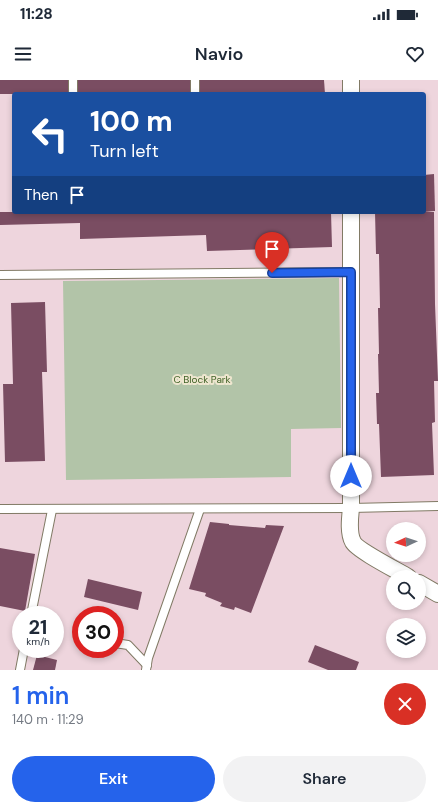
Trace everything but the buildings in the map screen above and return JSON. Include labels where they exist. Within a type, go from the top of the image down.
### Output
[{"type":"street","points":[[351,80],[351,92]]},
{"type":"street","points":[[351,214],[350,529],[353,542],[360,549],[396,570]]},
{"type":"street","points":[[426,587],[438,594]]},
{"type":"lane","points":[[73,80],[73,92]]},
{"type":"lane","points":[[194,80],[195,92]]},
{"type":"lane","points":[[0,275],[351,272]]},
{"type":"lane","points":[[0,509],[351,508],[438,506]]},
{"type":"lane","points":[[146,668],[148,658],[200,509]]},
{"type":"lane","points":[[33,606],[52,510]]},
{"type":"lane","points":[[124,644],[128,645],[146,668]]},
{"type":"lane","points":[[20,670],[22,658]]},
{"type":"shaded area","points":[[0,80],[438,80],[438,670],[0,670]]},
{"type":"green space","name":"C Block Park","points":[[339,278],[341,428],[291,429],[291,477],[66,480],[63,281]]},
{"type":"route","points":[[272,273],[351,272],[351,476]]}]
